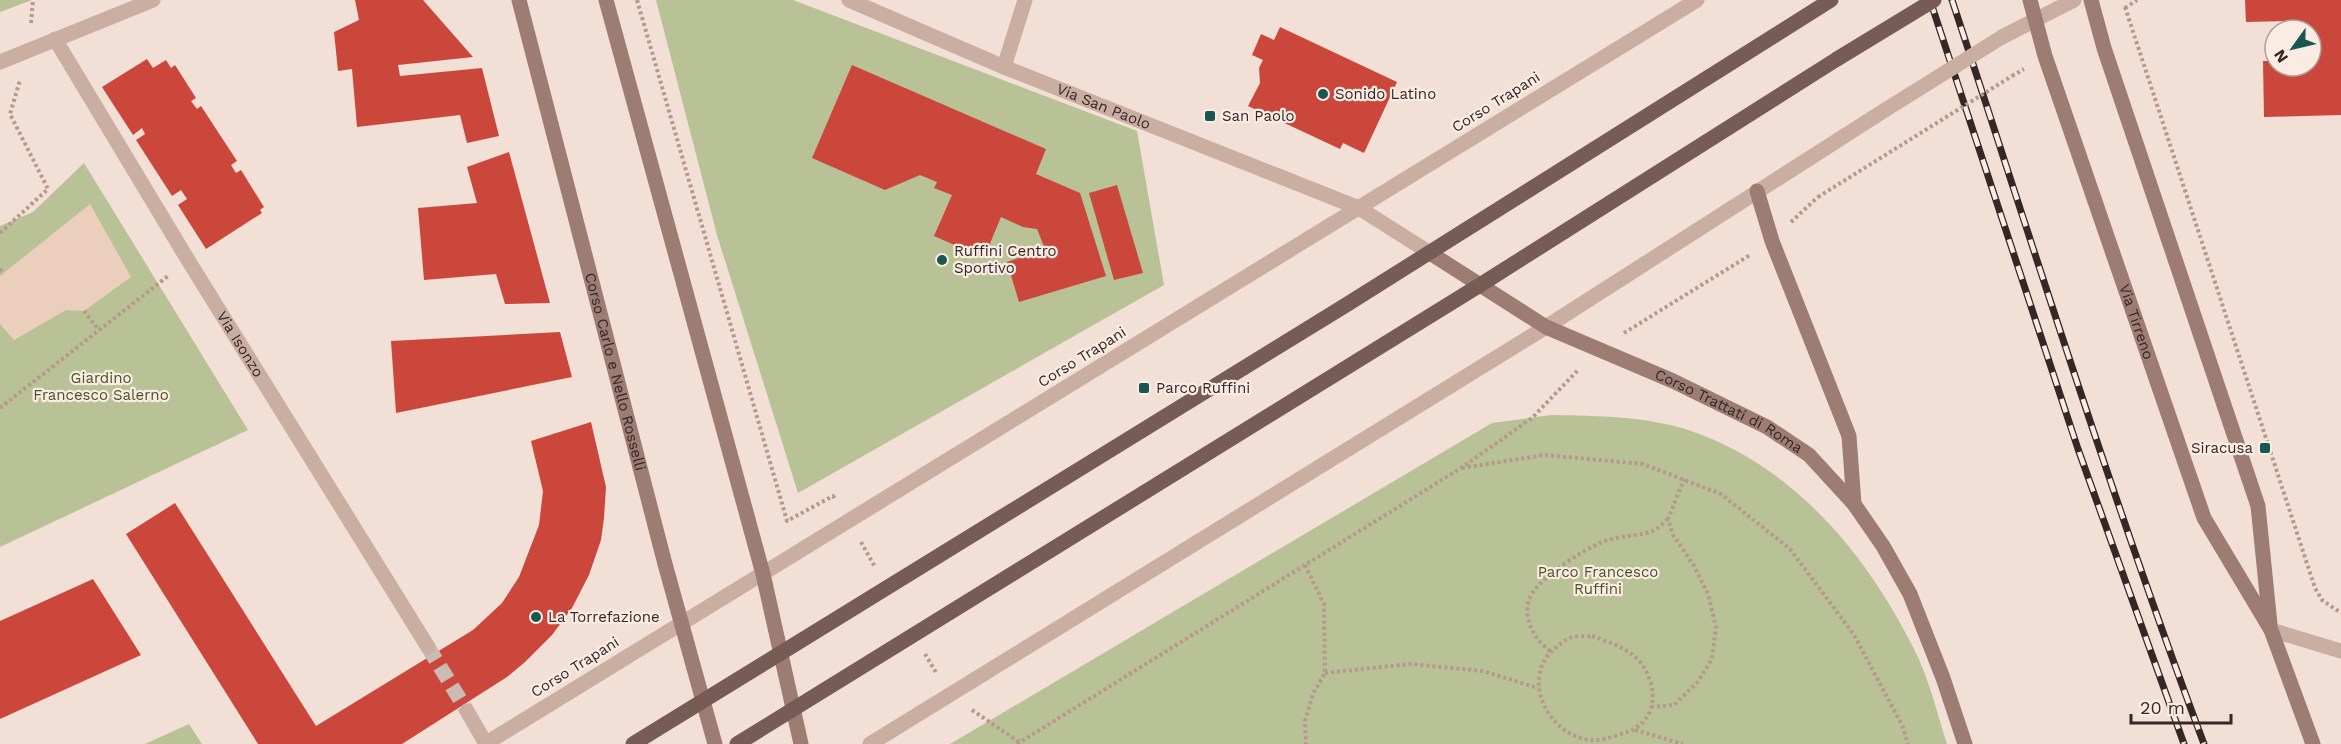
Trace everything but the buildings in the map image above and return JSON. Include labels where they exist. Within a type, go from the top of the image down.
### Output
[{"type":"main road","points":[[633,744],[1430,252],[1831,0]]},
{"type":"main road","points":[[737,744],[1480,285],[1788,89],[1934,0]]},
{"type":"street","points":[[0,62],[153,0]]},
{"type":"street","name":"Corso Carlo e Nello Rosselli","points":[[519,0],[681,623],[715,744]]},
{"type":"street","points":[[606,0],[763,574],[801,744]]},
{"type":"street","name":"Via San Paolo","points":[[849,0],[1004,67],[1359,208]]},
{"type":"street","points":[[1004,67],[1025,0]]},
{"type":"street","name":"Corso Trapani","points":[[486,744],[1697,0]]},
{"type":"street","name":"Via Tirreno","points":[[2030,0],[2045,56],[2204,518],[2271,630],[2313,744]]},
{"type":"street","points":[[870,744],[1546,327],[1756,191],[2002,37],[2074,0]]},
{"type":"street","name":"Via Tirreno","points":[[2091,0],[2108,59],[2258,506],[2271,630]]},
{"type":"street","name":"Via Isonzo","points":[[55,39],[188,260],[428,647]]},
{"type":"street","points":[[1756,191],[1772,241],[1849,436],[1854,504]]},
{"type":"street","name":"Corso Trattati di Roma","points":[[1359,208],[1546,327],[1673,381],[1767,427],[1809,455],[1854,504],[1910,594],[1943,678],[1965,744]]},
{"type":"street","points":[[2271,630],[2341,651]]},
{"type":"street","points":[[467,711],[486,744]]},
{"type":"path","points":[[637,0],[787,521]]},
{"type":"path","points":[[2137,0],[2125,7],[2315,588],[2322,600],[2341,613]]},
{"type":"path","points":[[0,233],[48,189],[10,114],[29,50]]},
{"type":"path","points":[[1017,744],[1461,468],[1532,418],[1598,349],[1772,241],[1818,197],[2012,76]]},
{"type":"path","points":[[0,408],[188,260]]},
{"type":"path","points":[[84,311],[99,330]]},
{"type":"path","points":[[1461,468],[1544,455],[1642,464],[1721,494],[1790,549],[1854,635],[1902,725],[1908,744]]},
{"type":"path","points":[[1550,651],[1538,642],[1531,628],[1528,610],[1533,592],[1564,563],[1601,542],[1654,530],[1668,519],[1684,479]]},
{"type":"path","points":[[1651,707],[1674,705],[1697,683],[1712,659],[1716,627],[1708,594],[1694,564],[1673,535],[1668,519]]},
{"type":"path","points":[[1305,565],[1324,604],[1325,673],[1313,694],[1305,721],[1306,744]]},
{"type":"path","points":[[1592,636],[1617,644],[1639,661],[1649,676],[1653,694],[1647,721],[1635,730],[1590,740],[1567,732],[1545,709],[1538,688],[1540,667],[1550,651],[1570,638],[1592,636]]},
{"type":"path","points":[[1325,673],[1411,664],[1483,671],[1538,688]]},
{"type":"path","points":[[1635,730],[1683,744]]},
{"type":"green space","points":[[0,0],[32,0],[0,12]]},
{"type":"green space","name":"Ruffini Centro Sportivo","points":[[656,0],[793,0],[1137,131],[1164,285],[798,493],[717,235]]},
{"type":"green space","name":"Giardino Francesco Salerno","points":[[84,163],[248,430],[0,547],[0,226],[33,212]]},
{"type":"green space","name":"Parco Francesco Ruffini","points":[[1551,415],[1657,422],[1691,431],[1728,447],[1763,467],[1794,491],[1850,548],[1874,580],[1895,614],[1924,672],[1947,744],[950,744],[1492,423]]},
{"type":"green space","points":[[189,724],[202,744],[145,744]]},
{"type":"shaded area","points":[[90,204],[131,277],[84,311],[66,310],[14,340],[0,324],[0,276]]},
{"type":"tunnel","points":[[428,647],[467,711]]},
{"type":"railway","points":[[1930,0],[2078,449],[2184,744]]},
{"type":"railway","points":[[1952,0],[2105,467],[2204,744]]},
{"type":"place","name":"Sonido Latino","points":[[1323,94]]},
{"type":"place","name":"San Paolo","points":[[1210,116]]},
{"type":"place","name":"Ruffini Centro Sportivo","points":[[942,260]]},
{"type":"place","name":"Parco Ruffini","points":[[1144,388]]},
{"type":"place","name":"Siracusa","points":[[2265,448]]},
{"type":"place","name":"La Torrefazione","points":[[536,617]]}]
